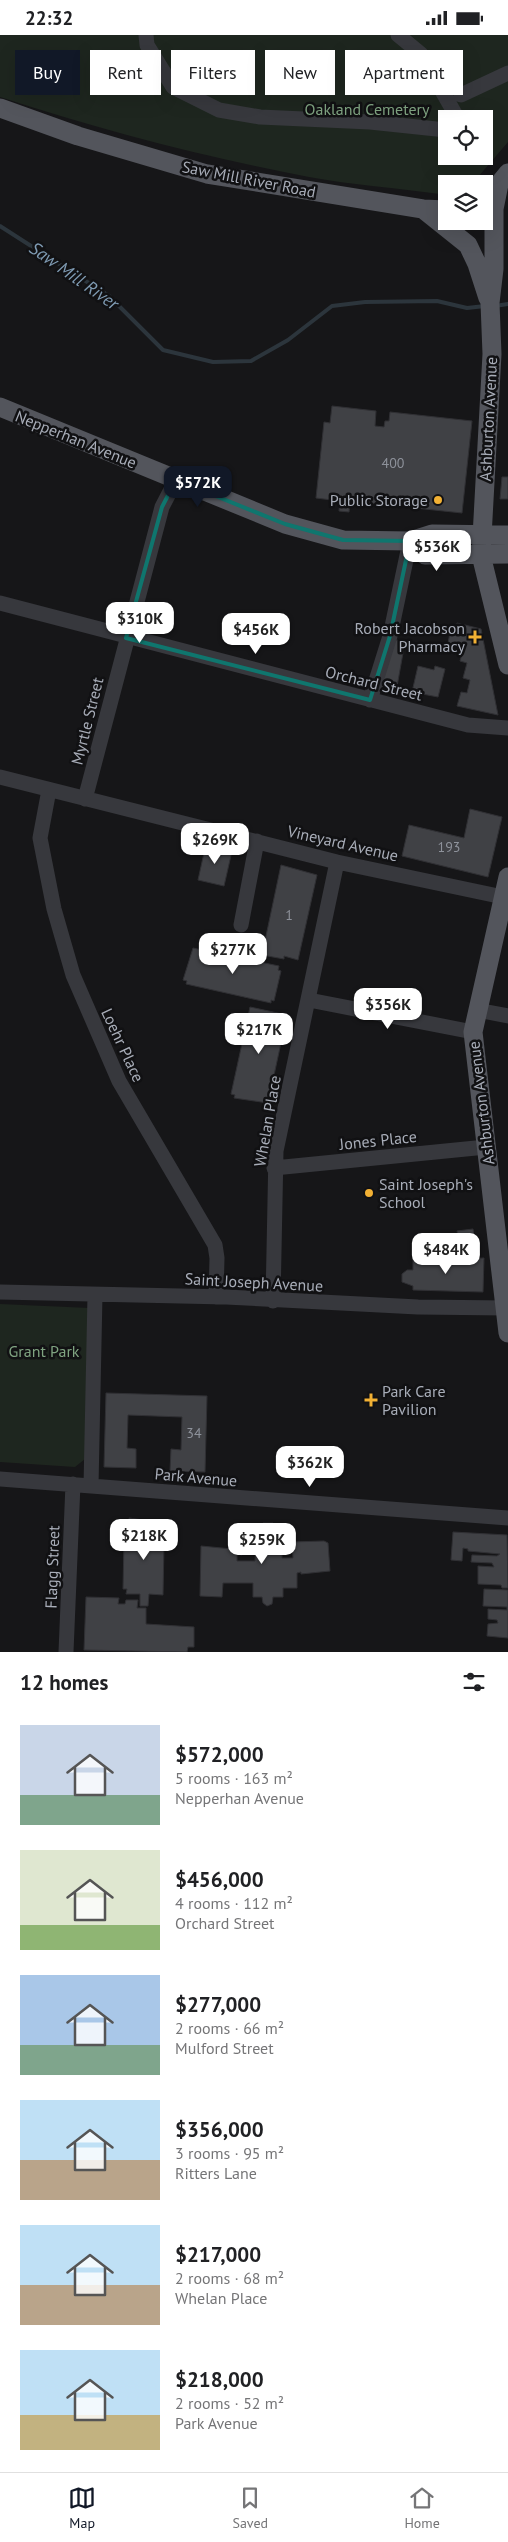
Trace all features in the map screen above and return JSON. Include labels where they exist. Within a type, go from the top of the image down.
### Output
[{"type":"main road","name":"Saw Mill River Road","points":[[0,108],[78,137],[207,174],[423,209],[438,210]]},
{"type":"main road","name":"Ashburton Avenue","points":[[508,173],[499,183],[495,209],[494,269],[490,303],[492,354],[481,555],[508,665]]},
{"type":"main road","points":[[423,209],[468,245],[490,303]]},
{"type":"main road","name":"Nepperhan Avenue","points":[[0,407],[285,524],[343,540],[410,541],[432,534],[508,535]]},
{"type":"main road","points":[[410,541],[425,555],[508,554]]},
{"type":"main road","name":"Ashburton Avenue","points":[[508,877],[473,1031],[508,1333]]},
{"type":"street","points":[[146,35],[147,45],[173,87],[218,110],[260,117],[370,121],[438,130]]},
{"type":"street","points":[[398,35],[421,54],[453,110]]},
{"type":"street","points":[[463,94],[508,73]]},
{"type":"street","name":"Myrtle Street","points":[[85,799],[162,507],[176,480]]},
{"type":"street","points":[[370,700],[390,636],[410,541]]},
{"type":"street","name":"Orchard Street","points":[[0,603],[126,638],[468,725],[508,728]]},
{"type":"street","name":"Vineyard Avenue","points":[[0,777],[337,861],[503,897]]},
{"type":"street","name":"Loehr Place","points":[[49,790],[40,839],[61,940],[73,975],[119,1081],[215,1245],[217,1258],[216,1297]]},
{"type":"street","points":[[241,925],[257,841]]},
{"type":"street","name":"Whelan Place","points":[[273,1301],[274,1168],[276,1151],[337,861]]},
{"type":"street","points":[[308,1000],[473,1031]]},
{"type":"street","points":[[477,1010],[508,1016]]},
{"type":"street","name":"Jones Place","points":[[274,1168],[486,1147]]},
{"type":"street","name":"Saint Joseph Avenue","points":[[0,1292],[506,1307]]},
{"type":"street","points":[[91,1486],[95,1295]]},
{"type":"street","name":"Park Avenue","points":[[0,1479],[508,1518]]},
{"type":"street","name":"Flagg Street","points":[[66,1652],[73,1484]]},
{"type":"highlighted area","points":[[176,480],[285,524],[343,540],[410,541],[390,636],[370,700],[126,638],[162,507]]},
{"type":"green space","name":"Oakland Cemetery","points":[[0,35],[508,35],[508,142],[493,160],[493,110],[438,110],[438,165],[488,165],[480,175],[438,175],[438,194],[325,180],[270,169],[192,152],[76,121],[0,97]]},
{"type":"green space","name":"Grant Park","points":[[0,1304],[90,1308],[85,1459],[75,1467],[0,1462]]},
{"type":"building","points":[[332,406],[376,411],[375,426],[384,427],[385,421],[389,421],[390,412],[472,421],[462,513],[350,501],[349,512],[339,511],[340,501],[316,498],[324,422],[330,423]]},
{"type":"building","points":[[502,477],[508,477],[508,499],[500,499]]},
{"type":"building","points":[[457,623],[481,629],[498,715],[457,706],[461,692],[467,693],[470,680],[463,678],[467,663],[460,661],[464,647],[448,643],[451,628],[456,629]]},
{"type":"building","points":[[392,639],[405,642],[396,692],[380,689]]},
{"type":"building","points":[[418,666],[434,670],[435,666],[445,669],[438,697],[412,692]]},
{"type":"building","points":[[470,809],[502,817],[488,877],[402,856],[409,825],[464,838]]},
{"type":"building","points":[[206,844],[232,851],[224,886],[198,880]]},
{"type":"building","points":[[281,865],[317,875],[298,960],[284,956],[284,959],[262,955]]},
{"type":"building","points":[[193,948],[279,966],[278,970],[281,971],[274,1001],[271,1000],[271,1003],[186,984],[187,981],[183,980]]},
{"type":"building","points":[[250,1007],[287,1015],[268,1103],[234,1098],[235,1095],[231,1094]]},
{"type":"building","points":[[473,1229],[476,1253],[439,1258],[439,1255],[436,1256],[433,1240],[458,1235],[457,1231]]},
{"type":"building","points":[[484,1258],[483,1292],[413,1290],[413,1286],[402,1282],[402,1274],[407,1270],[413,1270],[413,1259]]},
{"type":"building","points":[[106,1393],[207,1396],[205,1472],[170,1471],[171,1449],[181,1450],[182,1417],[128,1415],[127,1448],[136,1449],[136,1468],[104,1467]]},
{"type":"building","points":[[129,1518],[159,1522],[159,1543],[164,1543],[163,1595],[149,1594],[148,1606],[140,1606],[140,1594],[126,1594],[127,1589],[123,1589],[124,1540],[131,1540]]},
{"type":"building","points":[[263,1523],[273,1523],[273,1526],[279,1526],[279,1529],[282,1529],[282,1558],[293,1558],[292,1542],[324,1541],[328,1543],[330,1571],[297,1573],[297,1588],[283,1588],[283,1597],[273,1597],[272,1604],[267,1606],[263,1603],[262,1597],[253,1597],[253,1583],[223,1583],[222,1597],[200,1596],[201,1546],[242,1550],[242,1555],[237,1554],[237,1561],[255,1561],[256,1528],[258,1525],[263,1525]]},
{"type":"building","points":[[453,1532],[507,1535],[508,1588],[502,1588],[501,1585],[478,1584],[478,1566],[494,1567],[492,1563],[471,1562],[472,1555],[497,1556],[500,1554],[468,1551],[468,1549],[463,1548],[462,1561],[451,1560]]},
{"type":"building","points":[[484,1589],[508,1590],[508,1638],[487,1636],[488,1624],[498,1623],[497,1620],[488,1619],[488,1609],[507,1610],[507,1607],[483,1606]]},
{"type":"building","points":[[86,1597],[119,1598],[118,1604],[125,1604],[126,1600],[138,1600],[137,1608],[146,1608],[146,1624],[194,1627],[194,1647],[188,1647],[187,1652],[84,1650]]},
{"type":"waterway","name":"Saw Mill River","points":[[0,226],[109,296],[163,350],[213,362],[251,361],[288,340],[332,306],[365,302],[437,301],[467,308],[485,306]]},
{"type":"waterway","name":"Saw Mill River","points":[[495,306],[508,304]]},
{"type":"place","name":"Public Storage","points":[[438,500]]},
{"type":"place","name":"Robert Jacobson Pharmacy","points":[[475,637]]},
{"type":"place","name":"Saint Joseph's School","points":[[369,1193]]},
{"type":"place","name":"Park Care Pavilion","points":[[371,1400]]}]
